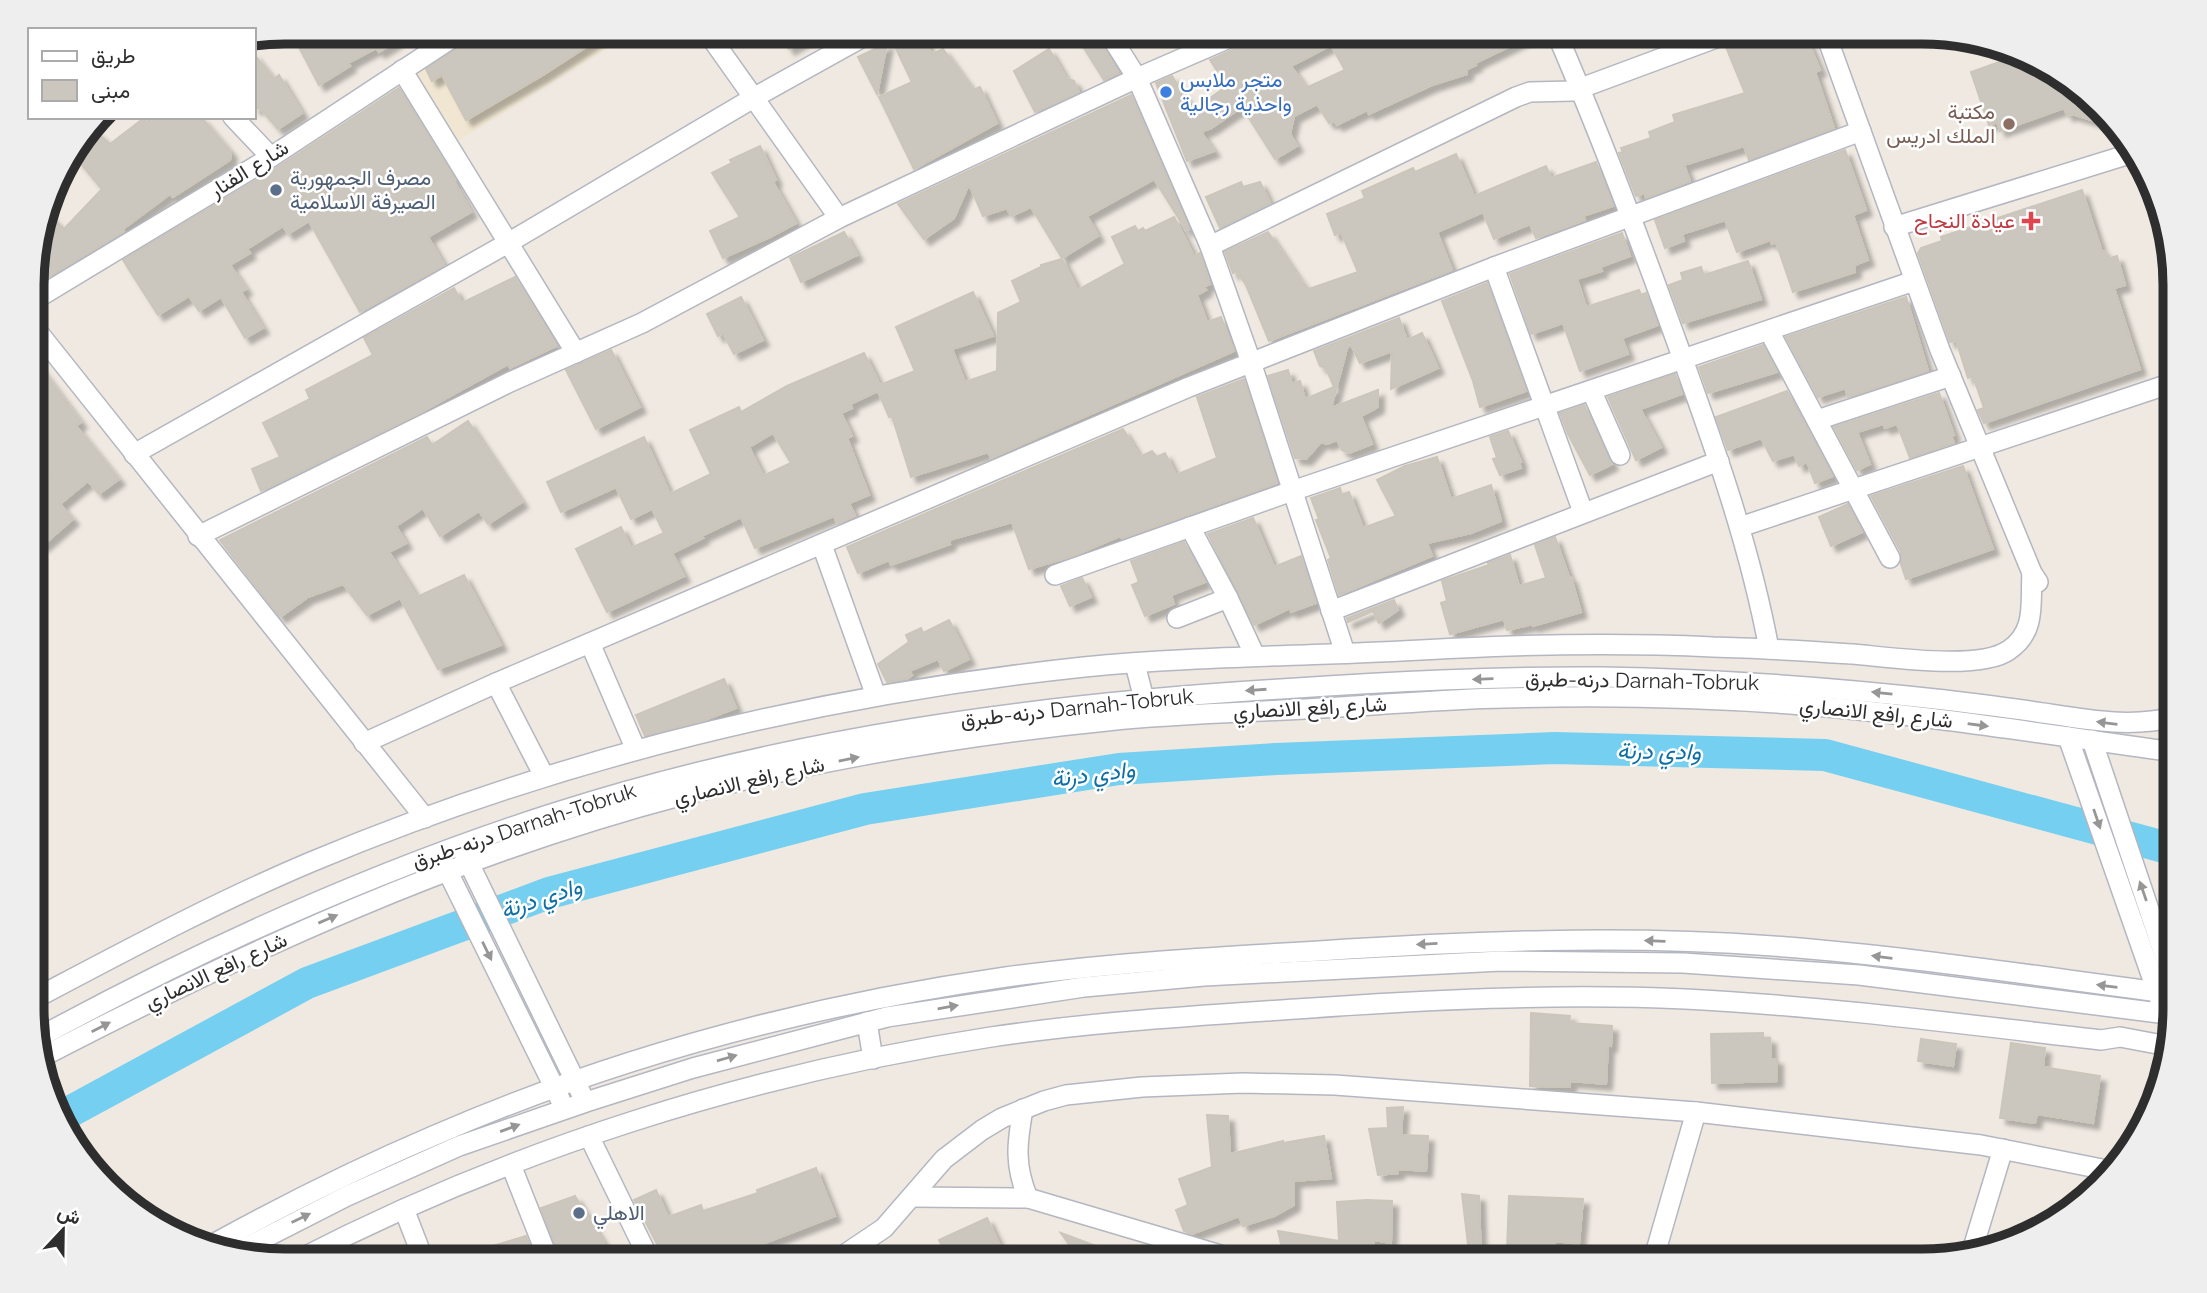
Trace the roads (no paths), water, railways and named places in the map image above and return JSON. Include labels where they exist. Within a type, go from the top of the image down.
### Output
[{"type":"street","name":"شارع الفنار","points":[[44,294],[271,157],[442,44]]},
{"type":"street","points":[[716,44],[839,218]]},
{"type":"street","points":[[134,454],[508,243],[755,97],[850,44]]},
{"type":"street","points":[[1116,44],[1137,78],[1210,246],[1251,362],[1345,653]]},
{"type":"street","points":[[198,536],[510,382],[642,323],[839,218],[1215,44]]},
{"type":"street","points":[[1561,44],[1632,216],[1719,461],[1760,599],[1769,649]]},
{"type":"street","points":[[1210,246],[1516,97],[1530,92],[1563,92],[1581,88],[1700,44]]},
{"type":"street","points":[[44,994],[152,936],[248,890],[313,861],[464,802],[636,750],[722,728],[876,696],[1016,675],[1255,656],[1608,645],[1769,649],[1933,661],[1992,659],[2013,648],[2028,629],[2031,618],[2032,573],[1914,281],[1829,44]]},
{"type":"street","points":[[402,70],[576,353]]},
{"type":"street","points":[[235,119],[271,157]]},
{"type":"street","points":[[364,743],[496,683],[1064,439],[1251,362],[1494,267],[1861,131]]},
{"type":"street","points":[[1894,227],[2125,155]]},
{"type":"street","points":[[1494,267],[1583,512]]},
{"type":"street","points":[[1055,575],[1292,491],[1592,392],[1914,281]]},
{"type":"street","points":[[1769,331],[1890,558]]},
{"type":"street","points":[[44,340],[425,818]]},
{"type":"street","points":[[1817,420],[1951,376]]},
{"type":"street","points":[[1740,527],[2163,386]]},
{"type":"street","points":[[1592,392],[1620,455]]},
{"type":"street","points":[[1331,611],[1719,461]]},
{"type":"street","points":[[1190,527],[1255,656]]},
{"type":"street","points":[[822,545],[876,696]]},
{"type":"street","points":[[1177,618],[1228,598]]},
{"type":"street","points":[[590,643],[636,750]]},
{"type":"street","points":[[1135,664],[1144,699]]},
{"type":"street","name":"درنه-طبرق Darnah-Tobruk","points":[[46,1034],[118,995],[248,933],[334,894],[460,845],[611,796],[768,755],[924,725],[1144,699],[1245,691],[1431,680],[1608,677],[1728,681],[1872,692],[2119,724],[2163,720]]},
{"type":"street","points":[[496,683],[544,776]]},
{"type":"street","name":"شارع رافع الانصاري","points":[[49,1054],[193,980],[275,942],[453,880],[469,864],[615,815],[682,796],[780,773],[942,742],[1042,728],[1183,714],[1500,698],[1664,698],[1871,711],[2071,746],[2163,752]]},
{"type":"street","points":[[2071,746],[2163,978]]},
{"type":"street","points":[[2094,749],[2163,976]]},
{"type":"street","points":[[460,845],[586,1102]]},
{"type":"street","points":[[439,853],[565,1109]]},
{"type":"street","points":[[220,1240],[381,1158],[487,1113],[551,1079],[571,1072],[803,1015],[939,988],[1017,976],[1136,963],[1423,944],[1603,940],[1772,946],[2163,986]]},
{"type":"street","points":[[249,1246],[346,1196],[459,1146],[586,1102],[693,1068],[867,1022],[1018,996],[1144,981],[1501,961],[1566,961],[1683,963],[1859,975],[2163,1013]]},
{"type":"street","points":[[322,1249],[404,1209],[511,1165],[589,1136],[698,1102],[873,1059],[1062,1028],[1358,1005],[1542,997],[1680,999],[1908,1017],[2101,1040],[2120,1037],[2160,1045]]},
{"type":"street","points":[[867,1022],[873,1059]]},
{"type":"street","points":[[2101,1040],[2116,1047],[2159,1055]]},
{"type":"street","points":[[853,1249],[884,1228],[927,1176],[982,1130],[1023,1109],[1055,1098],[1092,1091],[1243,1083],[1335,1085],[1696,1112],[1936,1139],[2101,1169]]},
{"type":"street","points":[[1023,1109],[1017,1161],[1028,1198]]},
{"type":"street","points":[[1656,1249],[1696,1112]]},
{"type":"street","points":[[589,1136],[644,1249]]},
{"type":"street","points":[[1974,1243],[2003,1149]]},
{"type":"street","points":[[511,1165],[544,1249]]},
{"type":"street","points":[[912,1197],[1028,1198],[1200,1249]]},
{"type":"street","points":[[404,1209],[419,1249]]},
{"type":"waterway","name":"وادي درنة","points":[[68,1113],[307,983],[549,893],[865,809],[1119,769],[1276,759],[1555,748],[1825,755],[2163,847]]},
{"type":"place","name":"متجر ملابس واحذية رجالية","points":[[1166,92]]},
{"type":"place","name":"مكتبة الملك ادريس","points":[[2009,124]]},
{"type":"place","name":"مصرف الجمهورية الصيرفة الاسلامية","points":[[276,190]]},
{"type":"place","name":"عيادة النجاح","points":[[2031,221]]},
{"type":"place","name":"الاهلي","points":[[579,1213]]}]
